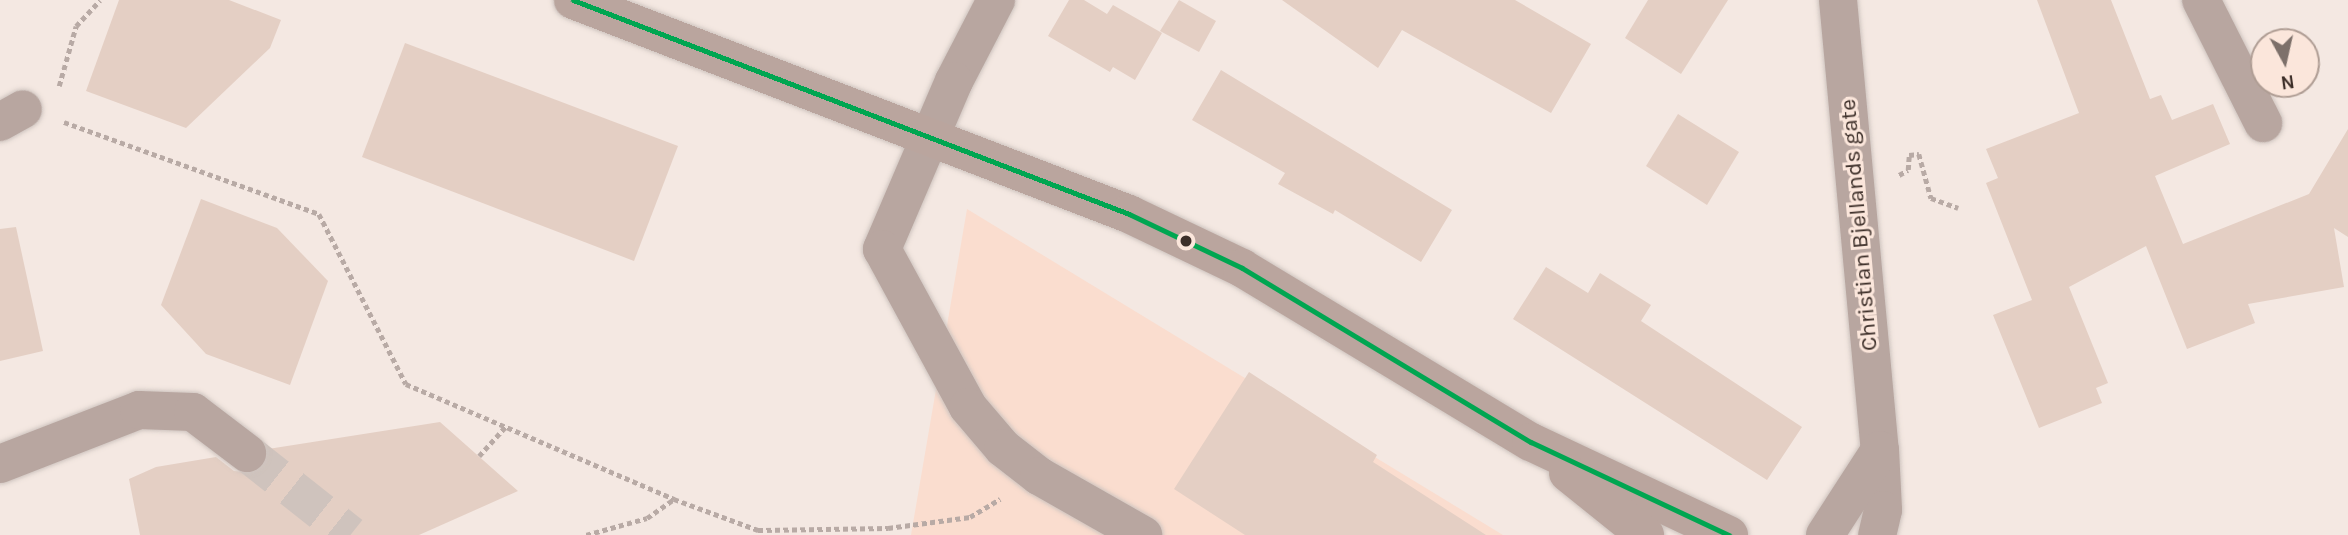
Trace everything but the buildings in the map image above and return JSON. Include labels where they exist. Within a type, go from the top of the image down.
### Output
[{"type":"main road","points":[[573,0],[931,135],[1129,214],[1241,268],[1531,442],[1729,535]]},
{"type":"main road","points":[[1531,442],[1644,535]]},
{"type":"street","points":[[996,0],[931,135],[882,249],[968,407],[1003,448],[1039,476],[1143,535]]},
{"type":"street","name":"Christian Bjellands gate","points":[[1838,0],[1880,450],[1883,510],[1877,535]]},
{"type":"street","points":[[2200,0],[2263,123]]},
{"type":"street","points":[[0,464],[139,410],[192,412],[247,453]]},
{"type":"street","points":[[1825,535],[1880,450]]},
{"type":"path","points":[[61,79],[76,26],[100,0]]},
{"type":"path","points":[[11,116],[183,161],[319,214],[406,384],[674,499],[758,530],[888,528],[970,517],[1039,476]]},
{"type":"path","points":[[1899,175],[1908,170],[1909,155],[1919,154],[1931,198],[1958,208]]},
{"type":"path","points":[[479,456],[506,425]]},
{"type":"path","points":[[586,535],[647,517],[674,499]]},
{"type":"shaded area","points":[[967,209],[1503,535],[911,535]]},
{"type":"tunnel","points":[[247,453],[351,535]]},
{"type":"transit line","points":[[573,0],[1129,214],[1242,268],[1531,442],[1729,535]]}]
